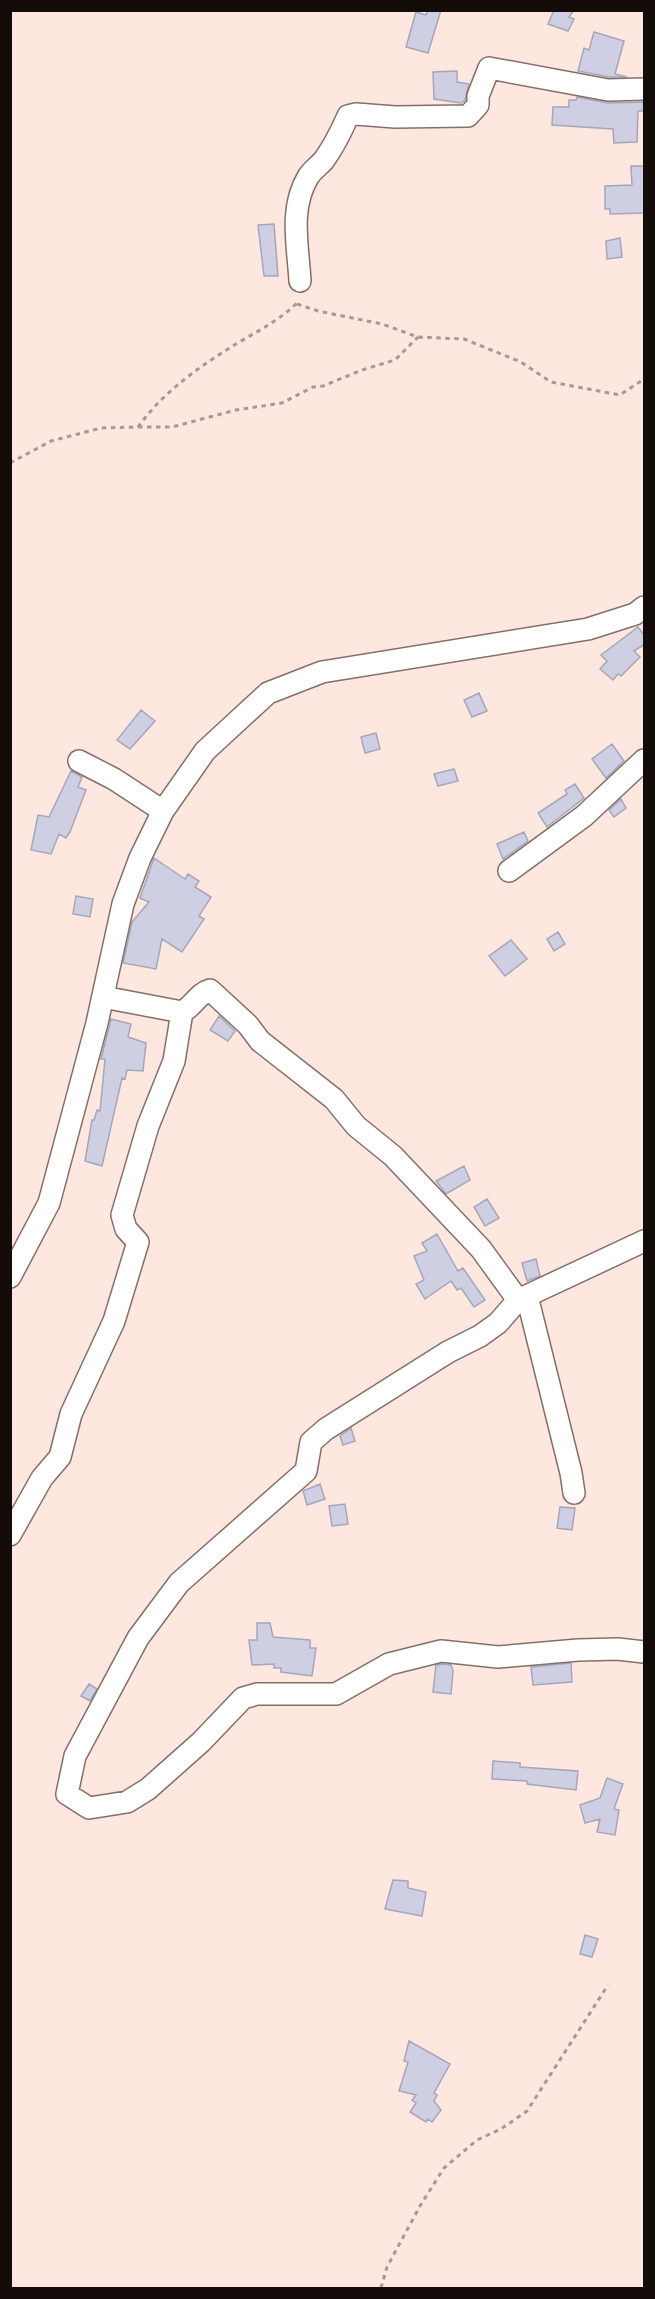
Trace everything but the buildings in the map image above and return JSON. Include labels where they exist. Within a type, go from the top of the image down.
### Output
[{"type":"street","points":[[300,281],[295,236],[301,192],[309,174],[334,147],[348,116],[356,114],[395,117],[468,116],[478,105],[478,96],[489,68],[608,90],[645,89]]},
{"type":"street","points":[[10,1277],[49,1203],[67,1144],[103,998],[123,904],[140,858],[163,811],[205,751],[268,693],[322,672],[588,629],[642,614]]},
{"type":"street","points":[[509,871],[584,816],[645,760]]},
{"type":"street","points":[[79,761],[114,779],[163,811]]},
{"type":"street","points":[[103,998],[182,1012],[192,1007],[203,992],[210,990],[248,1025],[260,1041],[333,1100],[356,1126],[393,1156],[481,1249],[523,1298],[571,1473],[574,1493]]},
{"type":"street","points":[[10,1535],[42,1478],[60,1457],[71,1414],[114,1321],[129,1276],[138,1242],[126,1230],[122,1215],[148,1126],[174,1061],[182,1012]]},
{"type":"street","points":[[645,1240],[523,1298],[498,1323],[480,1336],[448,1352],[326,1429],[311,1442],[306,1471],[179,1583],[138,1638],[75,1756],[68,1794],[89,1808],[127,1802],[148,1789],[201,1742],[243,1698],[257,1694],[336,1694],[389,1664],[441,1651],[498,1657],[578,1650],[618,1649],[645,1652]]},
{"type":"path","points":[[138,427],[153,406],[190,374],[263,329],[297,304],[301,295],[300,281]]},
{"type":"path","points":[[297,304],[318,311],[382,324],[418,337],[464,339],[521,362],[561,385],[620,395],[645,380]]},
{"type":"path","points":[[10,463],[51,441],[101,428],[172,427],[236,410],[282,403],[313,387],[323,386],[362,370],[395,360],[418,337]]},
{"type":"path","points":[[381,2289],[387,2267],[420,2206],[444,2168],[477,2140],[501,2129],[527,2111],[608,1985]]}]
